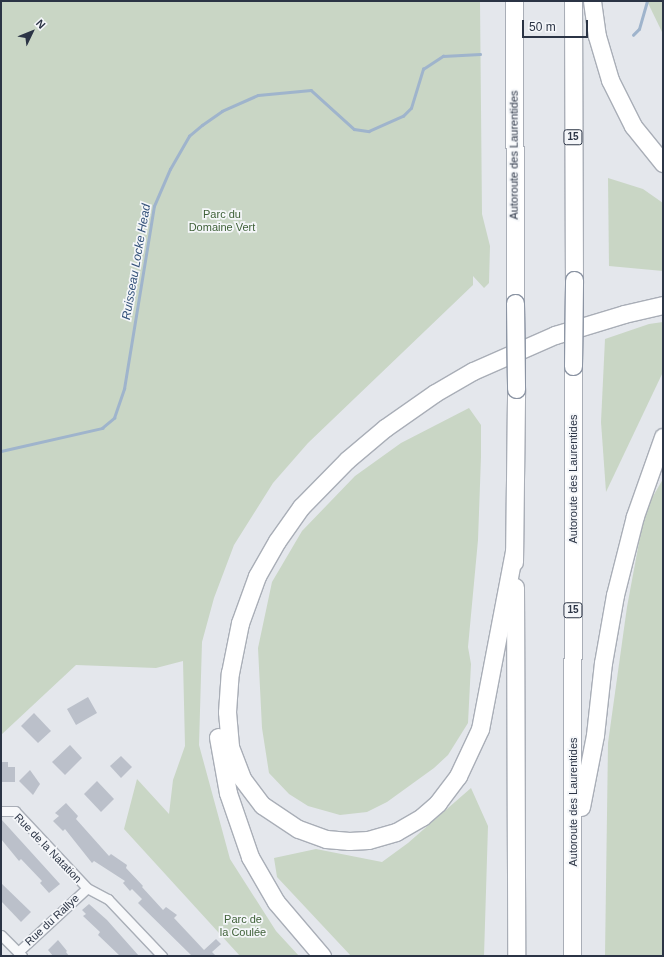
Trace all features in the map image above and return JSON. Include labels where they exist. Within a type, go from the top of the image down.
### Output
[{"type":"highway","name":"Autoroute des Laurentides","points":[[514,1],[516,303],[514,552],[516,956]]},
{"type":"highway","name":"Autoroute des Laurentides","points":[[572,956],[574,280],[573,1]]},
{"type":"highway","points":[[592,1],[597,36],[610,80],[633,126],[663,163]]},
{"type":"highway","points":[[322,956],[290,920],[254,867],[234,814],[221,761],[217,709],[221,663],[238,597],[255,558],[285,512],[319,474],[375,424],[425,388],[473,360],[545,327],[593,311],[663,294]]},
{"type":"highway","points":[[514,552],[480,729],[458,776],[438,803],[422,817],[396,832],[368,840],[349,841],[326,839],[298,829],[262,805],[242,778],[230,746],[227,712],[230,673],[237,634],[252,588],[276,541],[301,507],[342,465],[377,435],[424,400],[473,371],[555,335],[624,314],[663,305]]},
{"type":"highway","points":[[573,847],[595,735],[603,663],[613,600],[636,516],[663,437]]},
{"type":"street","name":"Rue de la Natation","points":[[1,811],[15,811],[87,888],[108,899],[162,956]]},
{"type":"street","name":"Rue du Rallye","points":[[20,954],[87,888]]},
{"type":"street","points":[[1,935],[20,954]]},
{"type":"green space","name":"Parc du Domaine Vert","points":[[1,1],[480,1],[482,214],[490,246],[489,283],[484,288],[473,276],[473,285],[308,443],[273,483],[234,545],[214,598],[202,642],[199,745],[230,859],[276,931],[299,956],[240,956],[124,829],[137,779],[169,814],[173,780],[185,746],[183,661],[156,668],[76,665],[1,735]]},
{"type":"green space","points":[[647,1],[663,1],[663,34]]},
{"type":"green space","points":[[608,178],[643,189],[663,203],[663,271],[609,266]]},
{"type":"green space","points":[[663,322],[663,372],[606,492],[601,422],[605,339],[649,324]]},
{"type":"green space","points":[[469,408],[481,425],[481,457],[478,540],[468,647],[471,664],[468,723],[448,755],[434,768],[387,802],[367,812],[340,815],[308,806],[289,794],[269,773],[262,728],[258,648],[272,582],[302,531],[355,476],[401,443]]},
{"type":"green space","points":[[663,479],[663,956],[605,956],[608,743],[627,607],[645,510]]},
{"type":"green space","points":[[471,788],[488,826],[484,956],[351,956],[277,877],[274,858],[316,849],[382,862],[408,843]]},
{"type":"building","points":[[88,697],[97,713],[76,725],[67,709]]},
{"type":"building","points":[[34,713],[51,731],[38,743],[21,726]]},
{"type":"building","points":[[70,745],[82,758],[65,775],[52,762]]},
{"type":"building","points":[[121,756],[132,767],[121,778],[110,766]]},
{"type":"building","points":[[1,762],[8,762],[8,767],[15,767],[15,782],[1,782]]},
{"type":"building","points":[[30,770],[40,784],[33,795],[19,781]]},
{"type":"building","points":[[97,781],[114,799],[101,812],[84,794]]},
{"type":"building","points":[[66,803],[78,816],[76,819],[109,856],[111,854],[127,865],[126,868],[143,886],[142,887],[163,910],[166,907],[177,915],[174,918],[204,950],[216,939],[221,944],[212,952],[216,956],[192,956],[138,903],[142,899],[132,889],[130,891],[123,883],[125,881],[94,861],[92,863],[65,829],[63,831],[53,821],[59,816],[55,813]]},
{"type":"building","points":[[1,819],[60,884],[49,893],[40,883],[42,881],[21,859],[19,861],[1,839]]},
{"type":"building","points":[[1,883],[31,912],[21,922],[1,901]]},
{"type":"building","points":[[89,904],[107,920],[139,956],[120,956],[98,935],[100,932],[83,916],[86,914],[82,910]]},
{"type":"building","points":[[58,940],[69,956],[53,956],[48,950]]},
{"type":"waterway","name":"Ruisseau Locke Head","points":[[633,35],[639,29],[647,1]]},
{"type":"waterway","name":"Ruisseau Locke Head","points":[[1,451],[102,428],[114,418],[124,389],[154,206],[170,169],[189,136],[202,125],[222,111],[258,95],[311,90],[354,129],[369,131],[403,116],[411,108],[423,69],[443,56],[480,54]]},
{"type":"park label","name":"Parc de la Coulée","points":[[243,926]]}]
